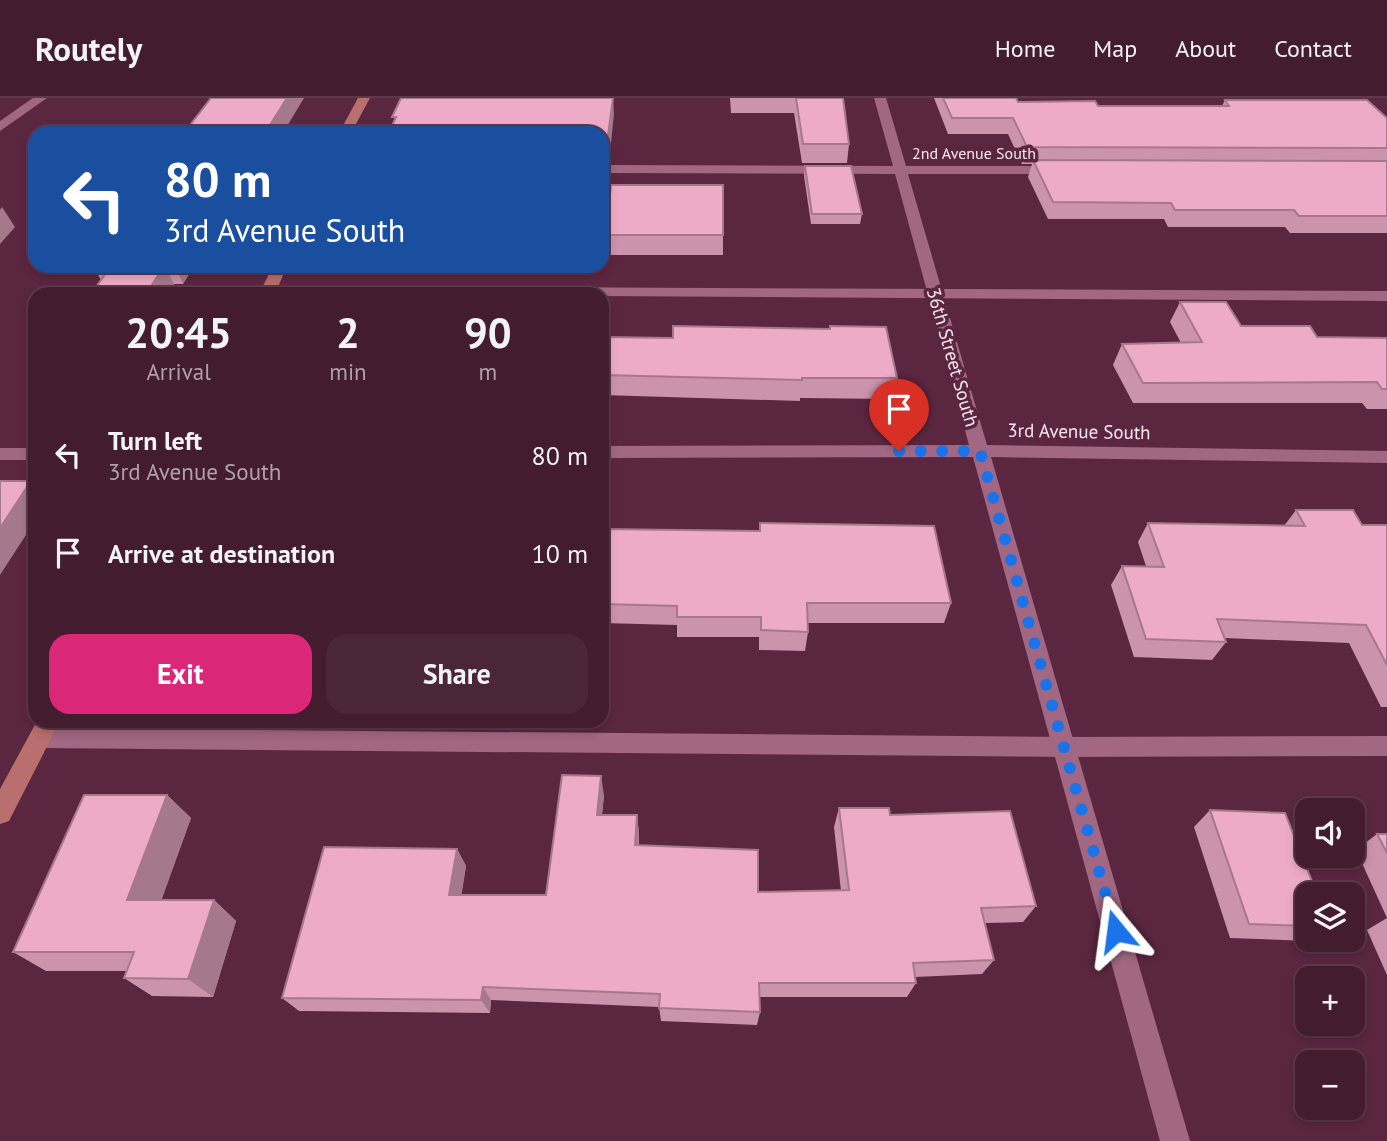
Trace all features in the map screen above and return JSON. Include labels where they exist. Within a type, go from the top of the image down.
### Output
[{"type":"street","points":[[0,127],[41,98]]},
{"type":"street","points":[[349,126],[364,98]]},
{"type":"street","name":"36th Street South","points":[[880,98],[1175,1141]]},
{"type":"street","name":"2nd Avenue South","points":[[609,169],[1067,170]]},
{"type":"street","points":[[609,294],[1387,296]]},
{"type":"street","name":"3rd Avenue South","points":[[609,452],[980,451],[1387,457]]},
{"type":"street","points":[[0,454],[28,454]]},
{"type":"street","points":[[0,813],[45,730],[1064,747],[1387,746]]},
{"type":"building","points":[[211,98],[287,98],[269,126],[189,126]]},
{"type":"building","points":[[401,98],[613,98],[609,128],[392,126],[396,117],[392,117]]},
{"type":"building","points":[[796,98],[843,98],[849,144],[803,144]]},
{"type":"building","points":[[943,98],[1016,98],[1018,102],[1095,101],[1098,106],[1229,106],[1225,100],[1367,100],[1387,118],[1387,148],[1027,147],[1013,118],[952,118]]},
{"type":"building","points":[[1033,160],[1387,161],[1387,216],[1299,216],[1294,210],[1175,210],[1171,203],[1053,202]]},
{"type":"building","points":[[805,166],[851,166],[862,214],[812,214]]},
{"type":"building","points":[[611,185],[723,185],[723,235],[609,235]]},
{"type":"building","points":[[106,273],[160,273],[150,287],[96,287]]},
{"type":"building","points":[[1180,302],[1226,302],[1241,326],[1310,326],[1317,337],[1387,338],[1387,389],[1382,389],[1377,382],[1143,383],[1122,344],[1202,342]]},
{"type":"building","points":[[673,326],[830,329],[830,326],[886,327],[897,378],[802,380],[609,375],[609,337],[673,338]]},
{"type":"building","points":[[0,481],[28,481],[28,486],[0,528]]},
{"type":"building","points":[[1296,510],[1353,510],[1362,525],[1387,525],[1387,665],[1366,625],[1217,619],[1226,642],[1146,639],[1122,566],[1164,567],[1148,523],[1305,526]]},
{"type":"building","points":[[760,523],[934,526],[951,603],[807,603],[808,632],[761,630],[761,617],[677,617],[677,606],[609,604],[609,529],[760,531]]},
{"type":"building","points":[[562,775],[601,776],[597,815],[637,815],[635,845],[758,850],[758,892],[849,890],[839,808],[889,808],[890,815],[1010,811],[1036,906],[981,908],[994,960],[913,963],[916,983],[759,983],[760,1012],[659,1008],[660,994],[483,987],[481,1000],[282,998],[324,847],[457,849],[449,895],[546,895]]},
{"type":"building","points":[[84,795],[167,795],[127,900],[214,900],[188,979],[124,978],[134,952],[13,952]]},
{"type":"building","points":[[1210,810],[1285,813],[1295,838],[1295,868],[1307,868],[1312,882],[1295,882],[1295,926],[1249,924]]},
{"type":"building","points":[[1377,834],[1387,834],[1387,853]]},
{"type":"route","points":[[899,451],[980,451],[1116,931]]}]
